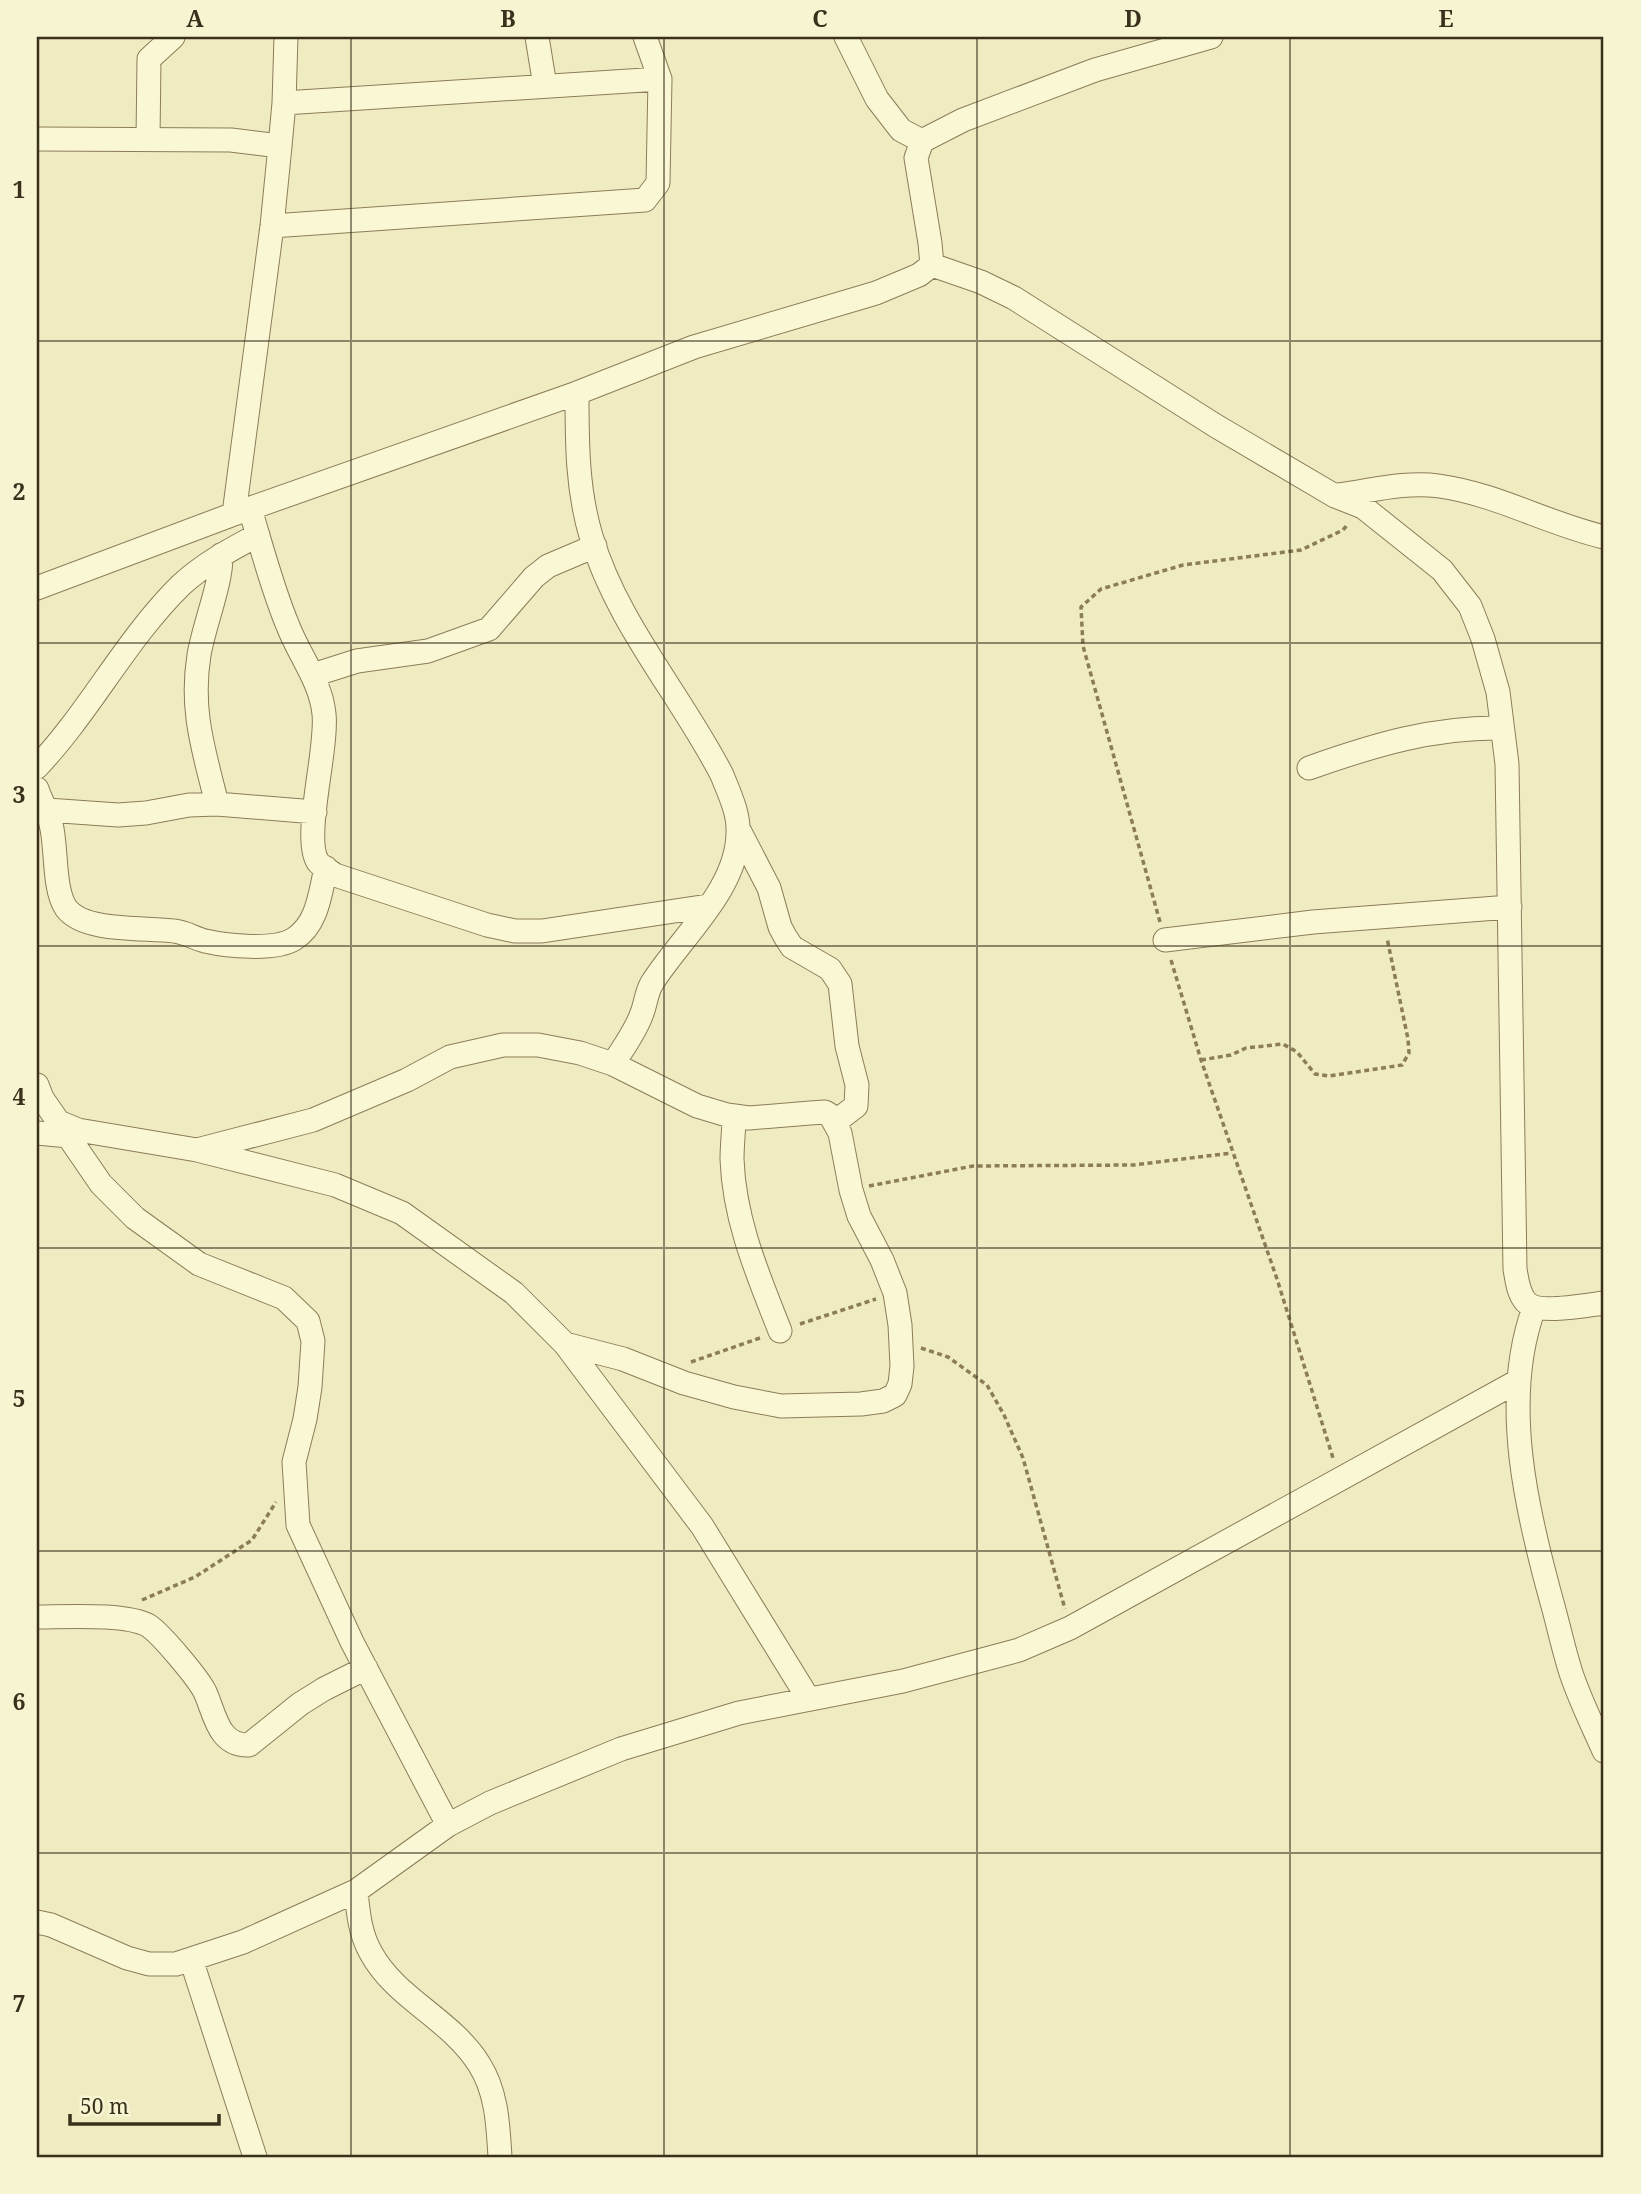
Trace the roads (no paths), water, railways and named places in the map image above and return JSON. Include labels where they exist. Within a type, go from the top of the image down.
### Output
[{"type":"street","points":[[148,139],[149,59],[173,37]]},
{"type":"street","points":[[286,37],[284,103],[242,511],[258,535],[282,612],[313,675],[324,714],[323,761],[311,841],[318,863],[335,875],[515,931],[541,931],[708,906]]},
{"type":"street","points":[[537,37],[545,86]]},
{"type":"street","points":[[272,226],[645,200],[658,183],[660,79],[645,37]]},
{"type":"street","points":[[846,37],[877,99],[901,130],[922,141]]},
{"type":"street","points":[[932,265],[916,158],[922,141],[963,120],[1095,70],[1210,37]]},
{"type":"street","points":[[284,103],[660,79]]},
{"type":"street","points":[[37,139],[231,140],[280,146]]},
{"type":"street","points":[[37,588],[242,511],[577,393],[694,347],[876,293],[919,275],[932,265]]},
{"type":"street","points":[[932,265],[981,282],[1014,298],[1216,426],[1335,496],[1363,507],[1442,570],[1470,606],[1494,678],[1507,764],[1515,1269],[1519,1290],[1525,1301],[1534,1308],[1604,1303]]},
{"type":"street","points":[[577,393],[579,480],[595,546],[609,582],[631,625],[713,757],[733,802],[738,830],[735,856],[727,877],[653,982],[646,994],[642,1015],[613,1064]]},
{"type":"street","points":[[1335,496],[1412,484],[1438,485],[1469,492],[1581,532],[1604,537]]},
{"type":"street","points":[[37,767],[55,748],[141,631],[182,585],[221,555],[258,535]]},
{"type":"street","points":[[313,675],[357,661],[428,651],[489,629],[534,577],[548,566],[595,546]]},
{"type":"street","points":[[217,804],[198,729],[195,702],[200,653],[221,555]]},
{"type":"street","points":[[1309,768],[1376,744],[1408,737],[1469,727],[1502,728]]},
{"type":"street","points":[[37,789],[52,826],[61,896],[70,912],[95,923],[152,931],[172,930],[205,940],[234,944],[279,946],[297,938],[309,926],[326,868]]},
{"type":"street","points":[[47,810],[118,816],[189,805],[217,804],[315,813]]},
{"type":"street","points":[[738,830],[769,888],[780,927],[786,938],[792,947],[830,969],[840,984],[847,1046],[859,1097],[856,1106],[835,1122]]},
{"type":"street","points":[[1165,940],[1382,915],[1510,907]]},
{"type":"street","points":[[197,1150],[313,1121],[407,1080],[450,1057],[503,1045],[538,1045],[580,1053],[613,1064],[696,1106],[734,1116],[770,1117],[825,1112],[830,1115],[840,1133],[859,1216],[882,1260],[895,1293],[901,1342],[901,1384],[895,1395],[883,1401],[827,1406],[781,1406],[684,1383],[623,1359],[565,1344]]},
{"type":"street","points":[[37,1085],[42,1098],[101,1184],[135,1218],[173,1248],[199,1264],[284,1298],[308,1321],[313,1341],[310,1387],[295,1462],[298,1525],[366,1668],[448,1825]]},
{"type":"street","points":[[734,1116],[732,1159],[738,1211],[750,1253],[780,1331]]},
{"type":"street","points":[[37,1133],[65,1130],[90,1132],[197,1150],[335,1185],[402,1213],[514,1293],[565,1344],[702,1526],[808,1698]]},
{"type":"street","points":[[1534,1308],[1525,1331],[1518,1381],[1521,1459],[1536,1546],[1572,1674],[1604,1751]]},
{"type":"street","points":[[37,1922],[127,1958],[149,1964],[176,1964],[243,1942],[356,1891],[448,1825],[490,1803],[621,1749],[701,1723],[808,1698],[903,1681],[1006,1654],[1070,1628],[1327,1489],[1518,1381]]},
{"type":"street","points":[[37,1617],[122,1619],[149,1626],[205,1693],[209,1708],[222,1733],[239,1746],[249,1745],[300,1704],[366,1668]]},
{"type":"street","points":[[356,1891],[360,1923],[371,1953],[393,1982],[460,2039],[480,2065],[494,2098],[500,2157]]},
{"type":"street","points":[[191,1959],[255,2157]]}]
